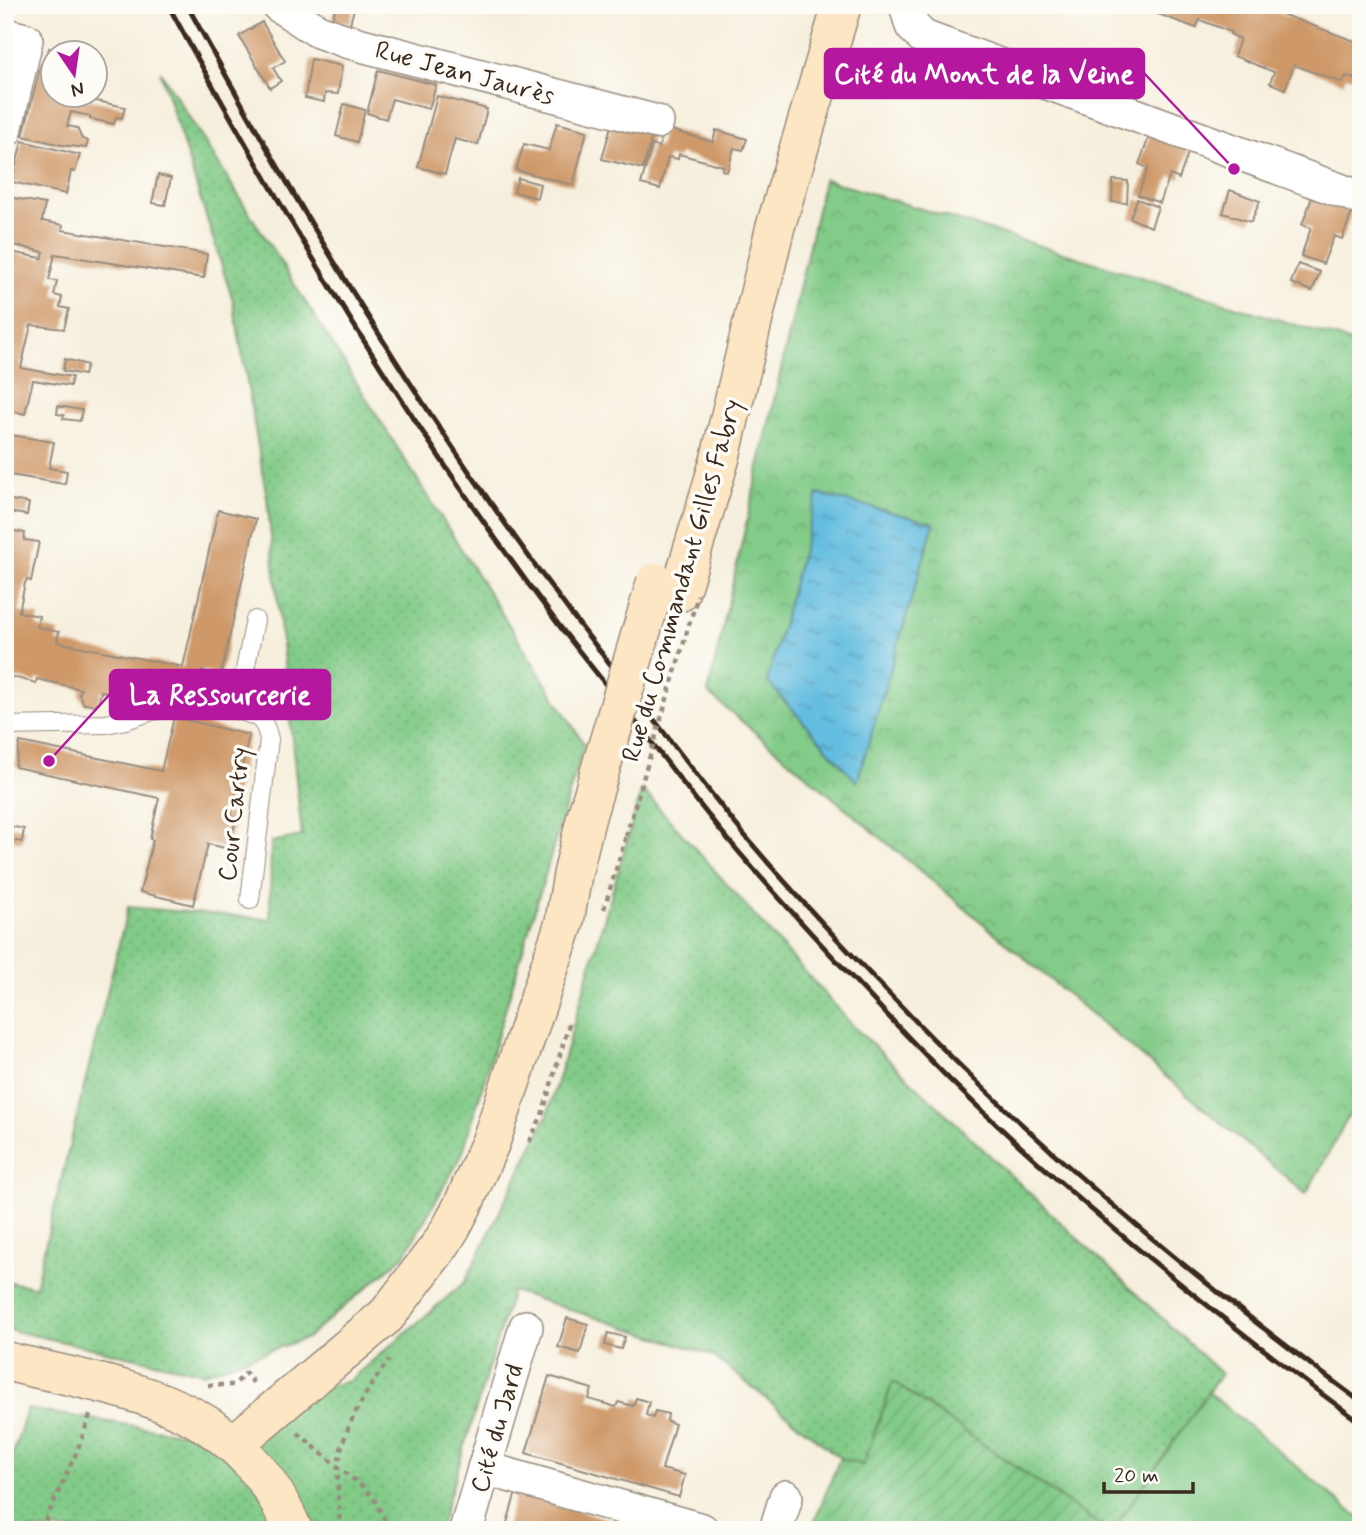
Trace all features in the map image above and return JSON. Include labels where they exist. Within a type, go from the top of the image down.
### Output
[{"type":"street","name":"Rue Jean Jaurès","points":[[278,5],[318,31],[346,41],[657,122]]},
{"type":"street","name":"Rue du Commandant Gilles Fabry","points":[[224,1437],[376,1326],[399,1301],[452,1226],[491,1141],[564,924],[592,872],[607,827],[720,459],[775,228],[842,5]]},
{"type":"street","points":[[906,5],[912,26],[923,37],[1361,198]]},
{"type":"street","points":[[5,35],[26,40],[5,131]]},
{"type":"street","name":"Cité du Jard","points":[[467,1530],[526,1327]]},
{"type":"street","points":[[5,1361],[144,1395],[185,1411],[224,1437],[248,1458],[265,1478],[293,1530]]},
{"type":"street","points":[[484,1468],[702,1530]]},
{"type":"street","points":[[776,1530],[786,1497]]},
{"type":"lane","name":"Cour Cartry","points":[[237,710],[255,620]]},
{"type":"lane","name":"Cour Cartry","points":[[5,726],[106,724],[176,706],[237,710],[261,719],[269,739],[250,900]]},
{"type":"path","points":[[607,827],[678,590]]},
{"type":"path","points":[[41,1530],[78,1449],[100,1384]]},
{"type":"green space","points":[[160,71],[584,744],[462,1155],[404,1256],[307,1338],[204,1373],[5,1329],[5,1281],[35,1287],[128,907],[270,919],[271,842],[302,836],[267,498],[233,301]]},
{"type":"green space","points":[[824,179],[1361,345],[1361,1094],[1306,1194],[708,693]]},
{"type":"green space","points":[[642,789],[854,1027],[1221,1374],[1113,1530],[1107,1530],[893,1382],[863,1465],[840,1458],[712,1355],[512,1291],[439,1530],[5,1530],[5,1480],[27,1409],[180,1433],[350,1380],[465,1282],[547,1116]]},
{"type":"green space","points":[[893,1382],[1107,1530],[811,1530],[840,1458],[863,1465]]},
{"type":"green space","points":[[1208,1392],[1361,1520],[1361,1530],[1113,1530]]},
{"type":"water","points":[[818,494],[934,523],[857,782],[767,681]]},
{"type":"building","points":[[336,5],[355,5],[350,24],[332,20]]},
{"type":"building","points":[[1134,5],[1228,5],[1250,11],[1253,5],[1257,5],[1360,43],[1355,52],[1361,54],[1361,81],[1346,76],[1343,83],[1294,65],[1285,89],[1270,83],[1274,72],[1234,56],[1240,39],[1230,34],[1231,32],[1200,20],[1196,28]]},
{"type":"building","points":[[262,22],[285,61],[273,68],[281,81],[270,88],[239,36]]},
{"type":"building","points":[[311,59],[342,66],[338,94],[325,93],[324,102],[305,98]]},
{"type":"building","points":[[378,70],[436,85],[429,109],[392,99],[386,119],[367,113]]},
{"type":"building","points":[[38,76],[38,108],[108,108],[108,103],[125,107],[122,118],[116,117],[114,124],[71,112],[67,126],[77,128],[82,139],[88,141],[86,148],[23,136]]},
{"type":"building","points":[[437,96],[487,109],[478,145],[455,139],[445,174],[418,167]]},
{"type":"building","points":[[344,104],[365,110],[357,142],[336,136]]},
{"type":"building","points":[[612,122],[653,132],[643,169],[602,159]]},
{"type":"building","points":[[557,123],[587,131],[573,185],[516,170],[524,144],[549,150]]},
{"type":"building","points":[[664,128],[713,142],[716,130],[747,139],[743,150],[734,148],[727,172],[722,170],[723,166],[679,154],[678,159],[668,157],[660,189],[641,184],[652,145],[659,147]]},
{"type":"building","points":[[1151,132],[1190,147],[1179,179],[1170,175],[1160,203],[1138,195],[1148,168],[1139,164]]},
{"type":"building","points":[[22,141],[80,155],[75,172],[71,171],[66,194],[12,182]]},
{"type":"building","points":[[158,175],[171,178],[165,205],[152,203]]},
{"type":"building","points":[[518,178],[540,184],[537,198],[514,192]]},
{"type":"building","points":[[1113,180],[1128,181],[1127,203],[1112,202]]},
{"type":"building","points":[[1230,190],[1260,201],[1251,222],[1223,213]]},
{"type":"building","points":[[1314,192],[1354,207],[1342,239],[1334,236],[1323,264],[1301,256],[1311,228],[1302,225]]},
{"type":"building","points":[[9,197],[45,204],[42,221],[63,225],[62,230],[207,254],[204,278],[55,254],[49,280],[57,281],[54,295],[62,297],[60,307],[69,309],[64,329],[31,325],[21,368],[72,377],[70,386],[33,380],[25,414],[12,411],[6,434],[5,251],[42,258],[44,252],[5,243],[5,212]]},
{"type":"building","points":[[1137,199],[1158,207],[1151,227],[1130,218]]},
{"type":"building","points":[[1298,264],[1320,272],[1312,291],[1291,283]]},
{"type":"building","points":[[65,359],[87,365],[84,375],[63,371]]},
{"type":"building","points":[[58,406],[82,410],[80,421],[63,419],[64,415],[57,414]]},
{"type":"building","points":[[5,434],[54,442],[49,468],[67,471],[65,484],[10,475],[5,494]]},
{"type":"building","points":[[5,499],[29,503],[27,515],[8,512],[5,518]]},
{"type":"building","points":[[218,510],[256,519],[221,674],[202,671],[199,683],[184,681],[181,691],[140,683],[139,691],[130,697],[101,691],[99,701],[93,705],[84,704],[79,695],[81,689],[37,679],[36,683],[5,675],[5,529],[25,533],[24,540],[39,542],[31,581],[27,580],[25,583],[19,612],[39,616],[37,627],[59,632],[57,642],[183,667]]},
{"type":"building","points":[[174,717],[249,735],[231,816],[236,818],[229,849],[208,844],[193,905],[140,892],[153,840],[150,839],[159,798],[15,767],[20,742],[161,771]]},
{"type":"building","points":[[5,825],[24,829],[22,842],[5,839]]},
{"type":"building","points":[[567,1318],[588,1324],[580,1353],[558,1347]]},
{"type":"building","points":[[608,1333],[625,1337],[621,1349],[605,1345]]},
{"type":"building","points":[[549,1376],[592,1389],[589,1399],[616,1407],[618,1402],[633,1406],[636,1398],[649,1402],[646,1415],[653,1418],[655,1411],[668,1414],[667,1421],[675,1424],[662,1469],[685,1475],[679,1497],[526,1453]]},
{"type":"building","points":[[516,1492],[644,1530],[505,1530]]},
{"type":"railway","points":[[168,5],[304,243],[401,399],[452,475],[558,624],[740,853],[950,1080],[1048,1171],[1201,1301],[1361,1423]]},
{"type":"railway","points":[[187,5],[321,240],[467,468],[572,615],[756,849],[878,982],[953,1058],[1064,1163],[1180,1262],[1361,1402]]},
{"type":"place","name":"Cité du Mont de la Veine","points":[[1234,169]]},
{"type":"place","name":"La Ressourcerie","points":[[49,761]]}]
